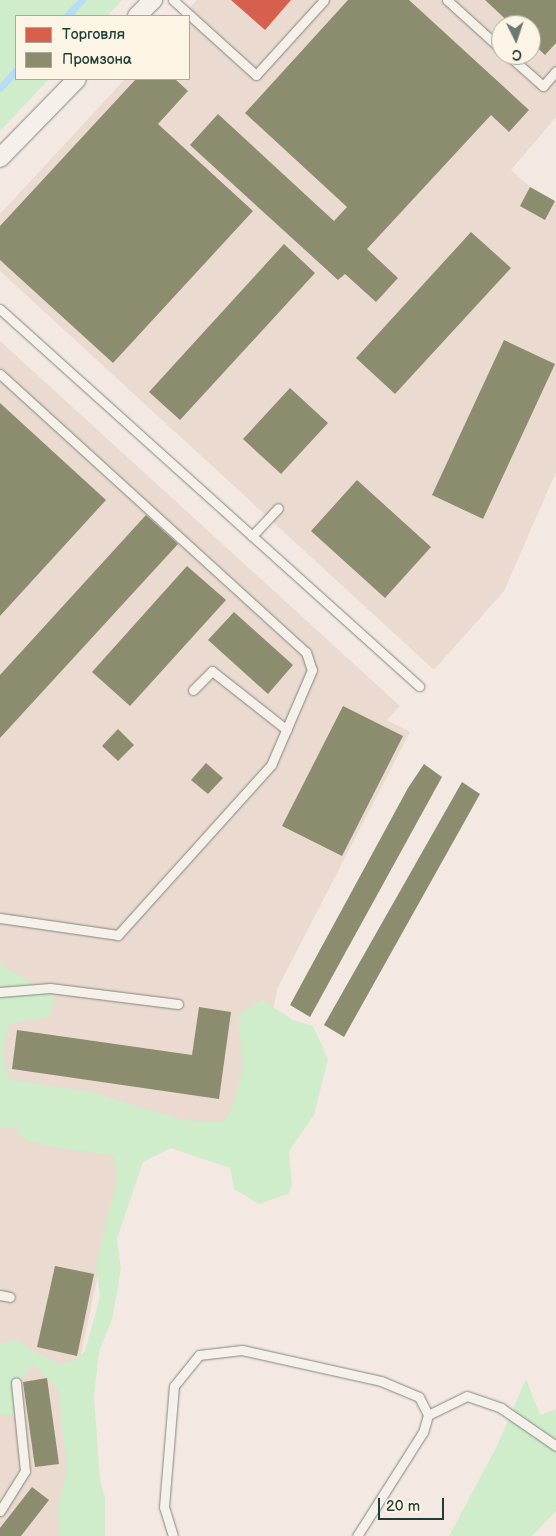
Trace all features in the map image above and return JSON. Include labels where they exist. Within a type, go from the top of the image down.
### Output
[{"type":"street","points":[[138,15],[153,0]]},
{"type":"street","points":[[0,158],[76,80]]},
{"type":"lane","points":[[172,0],[189,15]]},
{"type":"lane","points":[[190,16],[256,75],[324,0]]},
{"type":"lane","points":[[447,0],[491,39]]},
{"type":"lane","points":[[519,65],[542,86],[556,71]]},
{"type":"lane","points":[[0,309],[419,686]]},
{"type":"lane","points":[[0,374],[306,652],[312,670],[272,766],[118,935],[0,918]]},
{"type":"lane","points":[[252,536],[278,508]]},
{"type":"lane","points":[[193,690],[212,671],[287,730]]},
{"type":"lane","points":[[0,992],[50,988],[178,1004]]},
{"type":"lane","points":[[0,1295],[10,1296]]},
{"type":"lane","points":[[173,1536],[164,1507],[174,1386],[198,1355],[242,1350],[381,1381],[419,1397],[428,1415],[423,1432],[357,1536]]},
{"type":"lane","points":[[0,1511],[25,1471],[16,1382]]},
{"type":"lane","points":[[428,1415],[467,1396],[501,1408],[556,1446]]},
{"type":"shaded area","points":[[197,0],[556,0],[556,117],[511,170],[530,187],[556,202],[556,472],[504,591],[434,670],[0,271],[0,214],[124,80],[190,80],[190,15],[183,15]]},
{"type":"shaded area","points":[[0,341],[400,706],[387,720],[410,732],[277,989],[250,1143],[149,1125],[108,1228],[69,1410],[91,1536],[0,1536]]},
{"type":"green space","points":[[0,0],[122,0],[108,15],[15,15],[15,80],[48,80],[0,131]]},
{"type":"green space","points":[[0,964],[55,997],[50,1017],[9,1024],[3,1053],[9,1079],[90,1092],[183,1120],[223,1122],[230,1113],[243,1069],[238,1015],[262,1000],[293,1020],[313,1026],[328,1059],[314,1115],[289,1151],[292,1185],[288,1194],[259,1204],[234,1189],[230,1168],[171,1148],[143,1162],[117,1239],[121,1269],[112,1320],[99,1351],[94,1397],[100,1480],[105,1497],[105,1536],[60,1536],[57,1510],[67,1470],[58,1389],[33,1364],[17,1385],[21,1417],[0,1414],[0,1344],[16,1339],[33,1351],[60,1364],[73,1361],[85,1351],[100,1297],[96,1265],[117,1178],[113,1155],[57,1148],[27,1141],[13,1127],[0,1128]]},
{"type":"green space","points":[[526,1379],[540,1415],[556,1409],[556,1511],[532,1536],[449,1536],[497,1446]]},
{"type":"building: Торговля","points":[[231,0],[291,0],[265,30]]},
{"type":"building: Промзона","points":[[348,0],[409,0],[529,110],[509,132],[491,115],[367,249],[398,278],[376,302],[345,274],[338,280],[190,145],[218,114],[334,221],[347,207],[245,113]]},
{"type":"building: Промзона","points":[[485,0],[556,0],[556,43],[545,55],[541,51],[541,15],[501,15]]},
{"type":"building: Промзона","points":[[135,80],[176,80],[188,91],[158,124],[253,211],[113,363],[0,260],[0,226]]},
{"type":"building: Промзона","points":[[530,187],[555,201],[545,220],[520,206]]},
{"type":"building: Промзона","points":[[471,232],[511,268],[395,394],[356,358]]},
{"type":"building: Промзона","points":[[284,244],[315,273],[180,420],[149,392]]},
{"type":"building: Промзона","points":[[504,340],[555,364],[483,519],[432,495]]},
{"type":"building: Промзона","points":[[290,388],[328,423],[281,474],[243,439]]},
{"type":"building: Промзона","points":[[0,403],[106,500],[0,616]]},
{"type":"building: Промзона","points":[[357,480],[431,547],[385,598],[311,531]]},
{"type":"building: Промзона","points":[[146,515],[178,544],[0,738],[0,675]]},
{"type":"building: Промзона","points":[[187,566],[226,600],[130,706],[92,672]]},
{"type":"building: Промзона","points":[[234,612],[293,665],[268,694],[208,640]]},
{"type":"building: Промзона","points":[[343,706],[403,736],[342,856],[282,826]]},
{"type":"building: Промзона","points":[[118,729],[134,745],[118,761],[102,746]]},
{"type":"building: Промзона","points":[[206,763],[223,778],[208,794],[191,780]]},
{"type":"building: Промзона","points":[[424,764],[442,777],[310,1017],[290,1005],[408,788]]},
{"type":"building: Промзона","points":[[462,782],[480,794],[344,1037],[324,1025]]},
{"type":"building: Промзона","points":[[199,1007],[231,1012],[219,1099],[12,1069],[17,1030],[192,1055]]},
{"type":"building: Промзона","points":[[55,1266],[94,1274],[77,1356],[37,1347]]},
{"type":"building: Промзона","points":[[47,1378],[59,1464],[35,1467],[23,1382]]},
{"type":"building: Промзона","points":[[32,1487],[49,1500],[21,1536],[0,1536],[0,1528]]},
{"type":"waterway","points":[[68,15],[82,0]]},
{"type":"waterway","points":[[0,88],[15,71]]}]
